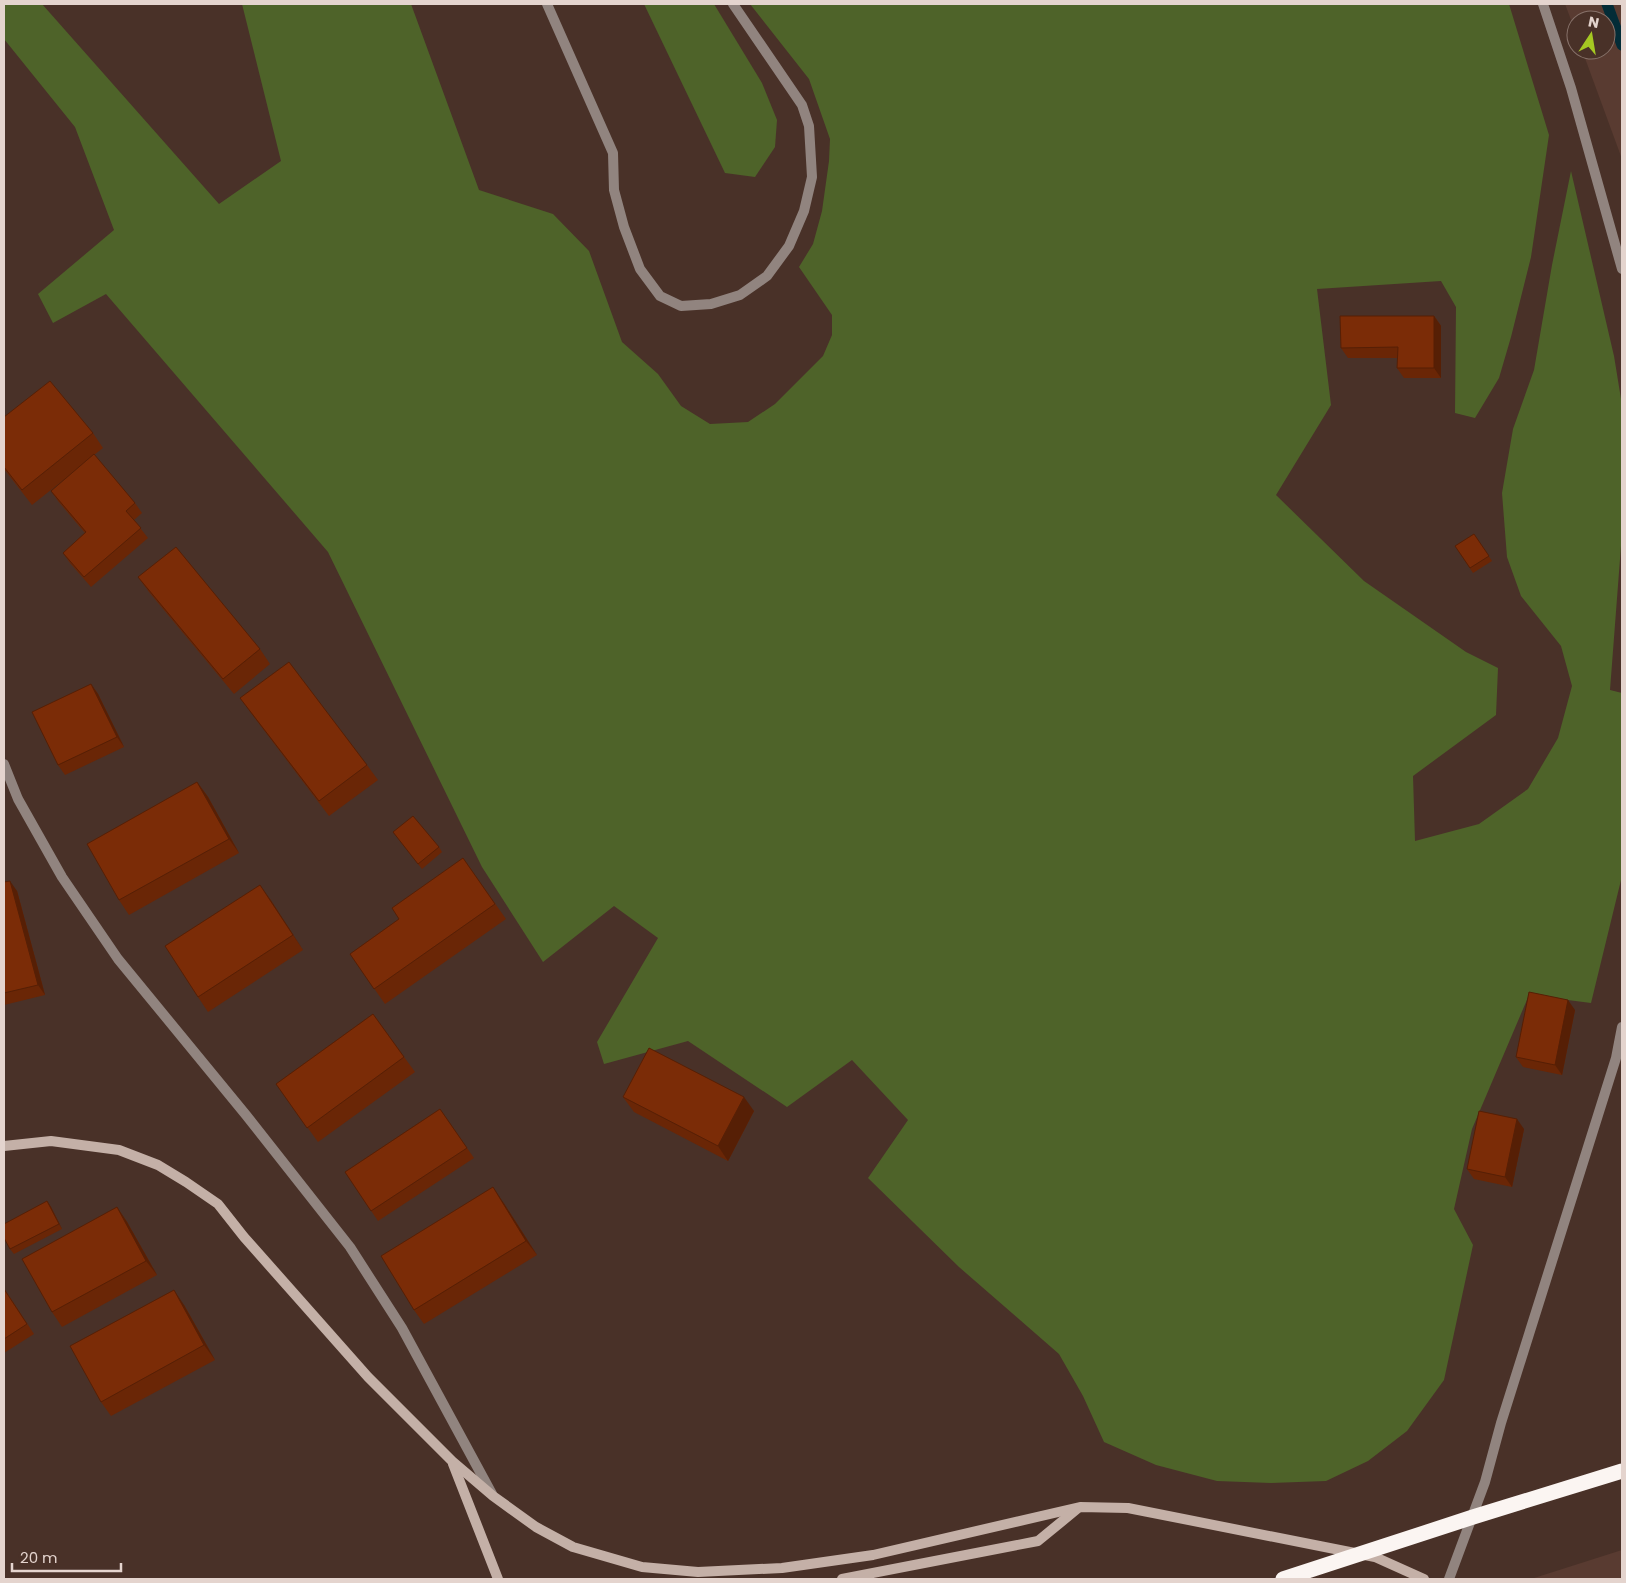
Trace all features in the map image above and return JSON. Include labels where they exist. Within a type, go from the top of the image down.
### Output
[{"type":"highway","points":[[1283,1579],[1622,1470]]},
{"type":"street","points":[[547,4],[613,153],[614,190],[624,227],[640,269],[660,296],[681,306],[711,304],[740,295],[767,276],[789,246],[804,211],[812,176],[809,126],[802,105],[733,4]]},
{"type":"street","points":[[1543,4],[1572,88],[1622,269]]},
{"type":"street","points":[[4,764],[18,800],[62,877],[118,958],[240,1107],[350,1247],[402,1328],[493,1496]]},
{"type":"street","points":[[1450,1579],[1485,1482],[1504,1413],[1619,1058],[1622,1027]]},
{"type":"street","points":[[4,1146],[51,1141],[119,1150],[158,1164],[194,1187],[218,1204],[244,1237],[368,1377],[452,1461],[493,1496],[536,1527],[573,1547],[642,1567],[698,1572],[782,1568],[873,1556],[1080,1507],[1128,1508],[1374,1557],[1424,1579]]},
{"type":"street","points":[[452,1461],[498,1579]]},
{"type":"street","points":[[842,1579],[1038,1541],[1080,1507]]},
{"type":"shaded area","points":[[1565,4],[1622,4],[1622,159],[1586,60],[1616,60],[1616,10],[1567,10]]},
{"type":"shaded area","points":[[1622,1550],[1622,1579],[1531,1579]]},
{"type":"green space","points":[[4,4],[42,4],[219,204],[281,161],[242,4],[411,4],[479,190],[553,214],[589,251],[622,342],[658,374],[681,406],[710,424],[748,422],[775,404],[823,356],[832,335],[832,315],[799,267],[813,244],[822,211],[830,139],[809,79],[750,4],[1509,4],[1549,135],[1531,257],[1499,378],[1475,418],[1455,413],[1456,307],[1441,281],[1317,289],[1331,405],[1276,495],[1364,581],[1466,652],[1498,668],[1496,715],[1413,776],[1415,841],[1479,824],[1528,789],[1558,738],[1572,686],[1561,646],[1521,596],[1507,557],[1502,493],[1513,429],[1534,370],[1571,171],[1614,356],[1622,405],[1622,533],[1610,690],[1622,693],[1622,876],[1591,1003],[1529,995],[1472,1129],[1454,1209],[1473,1245],[1444,1380],[1407,1431],[1368,1461],[1326,1481],[1271,1483],[1217,1481],[1156,1465],[1104,1442],[1083,1396],[1059,1354],[959,1267],[868,1178],[908,1120],[852,1060],[787,1107],[688,1041],[604,1064],[597,1042],[658,938],[614,906],[543,962],[482,867],[328,552],[106,294],[53,323],[38,294],[114,230],[75,127],[4,39]]},
{"type":"green space","points":[[644,4],[714,4],[762,83],[777,120],[775,147],[755,177],[725,173]]},
{"type":"building","points":[[1340,316],[1434,316],[1434,368],[1397,368],[1398,347],[1341,348]]},
{"type":"building","points":[[50,381],[93,433],[22,490],[4,467],[4,417]]},
{"type":"building","points":[[94,454],[135,503],[126,511],[141,528],[84,577],[63,553],[86,532],[51,491]]},
{"type":"building","points":[[1474,534],[1489,556],[1470,568],[1455,546]]},
{"type":"building","points":[[176,547],[260,649],[223,679],[138,577]]},
{"type":"building","points":[[289,662],[367,765],[319,801],[240,698]]},
{"type":"building","points":[[91,684],[117,737],[58,765],[32,712]]},
{"type":"building","points":[[197,782],[229,839],[119,900],[87,844]]},
{"type":"building","points":[[413,816],[439,847],[418,864],[393,832]]},
{"type":"building","points":[[463,858],[495,904],[374,989],[350,954],[399,919],[392,908]]},
{"type":"building","points":[[10,881],[38,985],[4,993],[4,882]]},
{"type":"building","points":[[260,885],[293,935],[198,997],[165,946]]},
{"type":"building","points":[[1529,992],[1568,1000],[1555,1065],[1516,1057]]},
{"type":"building","points":[[373,1014],[404,1057],[307,1128],[276,1084]]},
{"type":"building","points":[[649,1048],[744,1097],[718,1146],[623,1097]]},
{"type":"building","points":[[440,1109],[467,1148],[371,1211],[345,1172]]},
{"type":"building","points":[[1479,1111],[1517,1119],[1505,1177],[1467,1169]]},
{"type":"building","points":[[493,1187],[526,1241],[414,1310],[381,1256]]},
{"type":"building","points":[[47,1201],[59,1224],[10,1249],[4,1238],[4,1224]]},
{"type":"building","points":[[117,1207],[146,1261],[52,1312],[22,1259]]},
{"type":"building","points":[[4,1289],[27,1324],[4,1339]]},
{"type":"building","points":[[174,1290],[204,1345],[101,1402],[70,1346]]},
{"type":"waterway","points":[[1607,4],[1622,45]]}]
